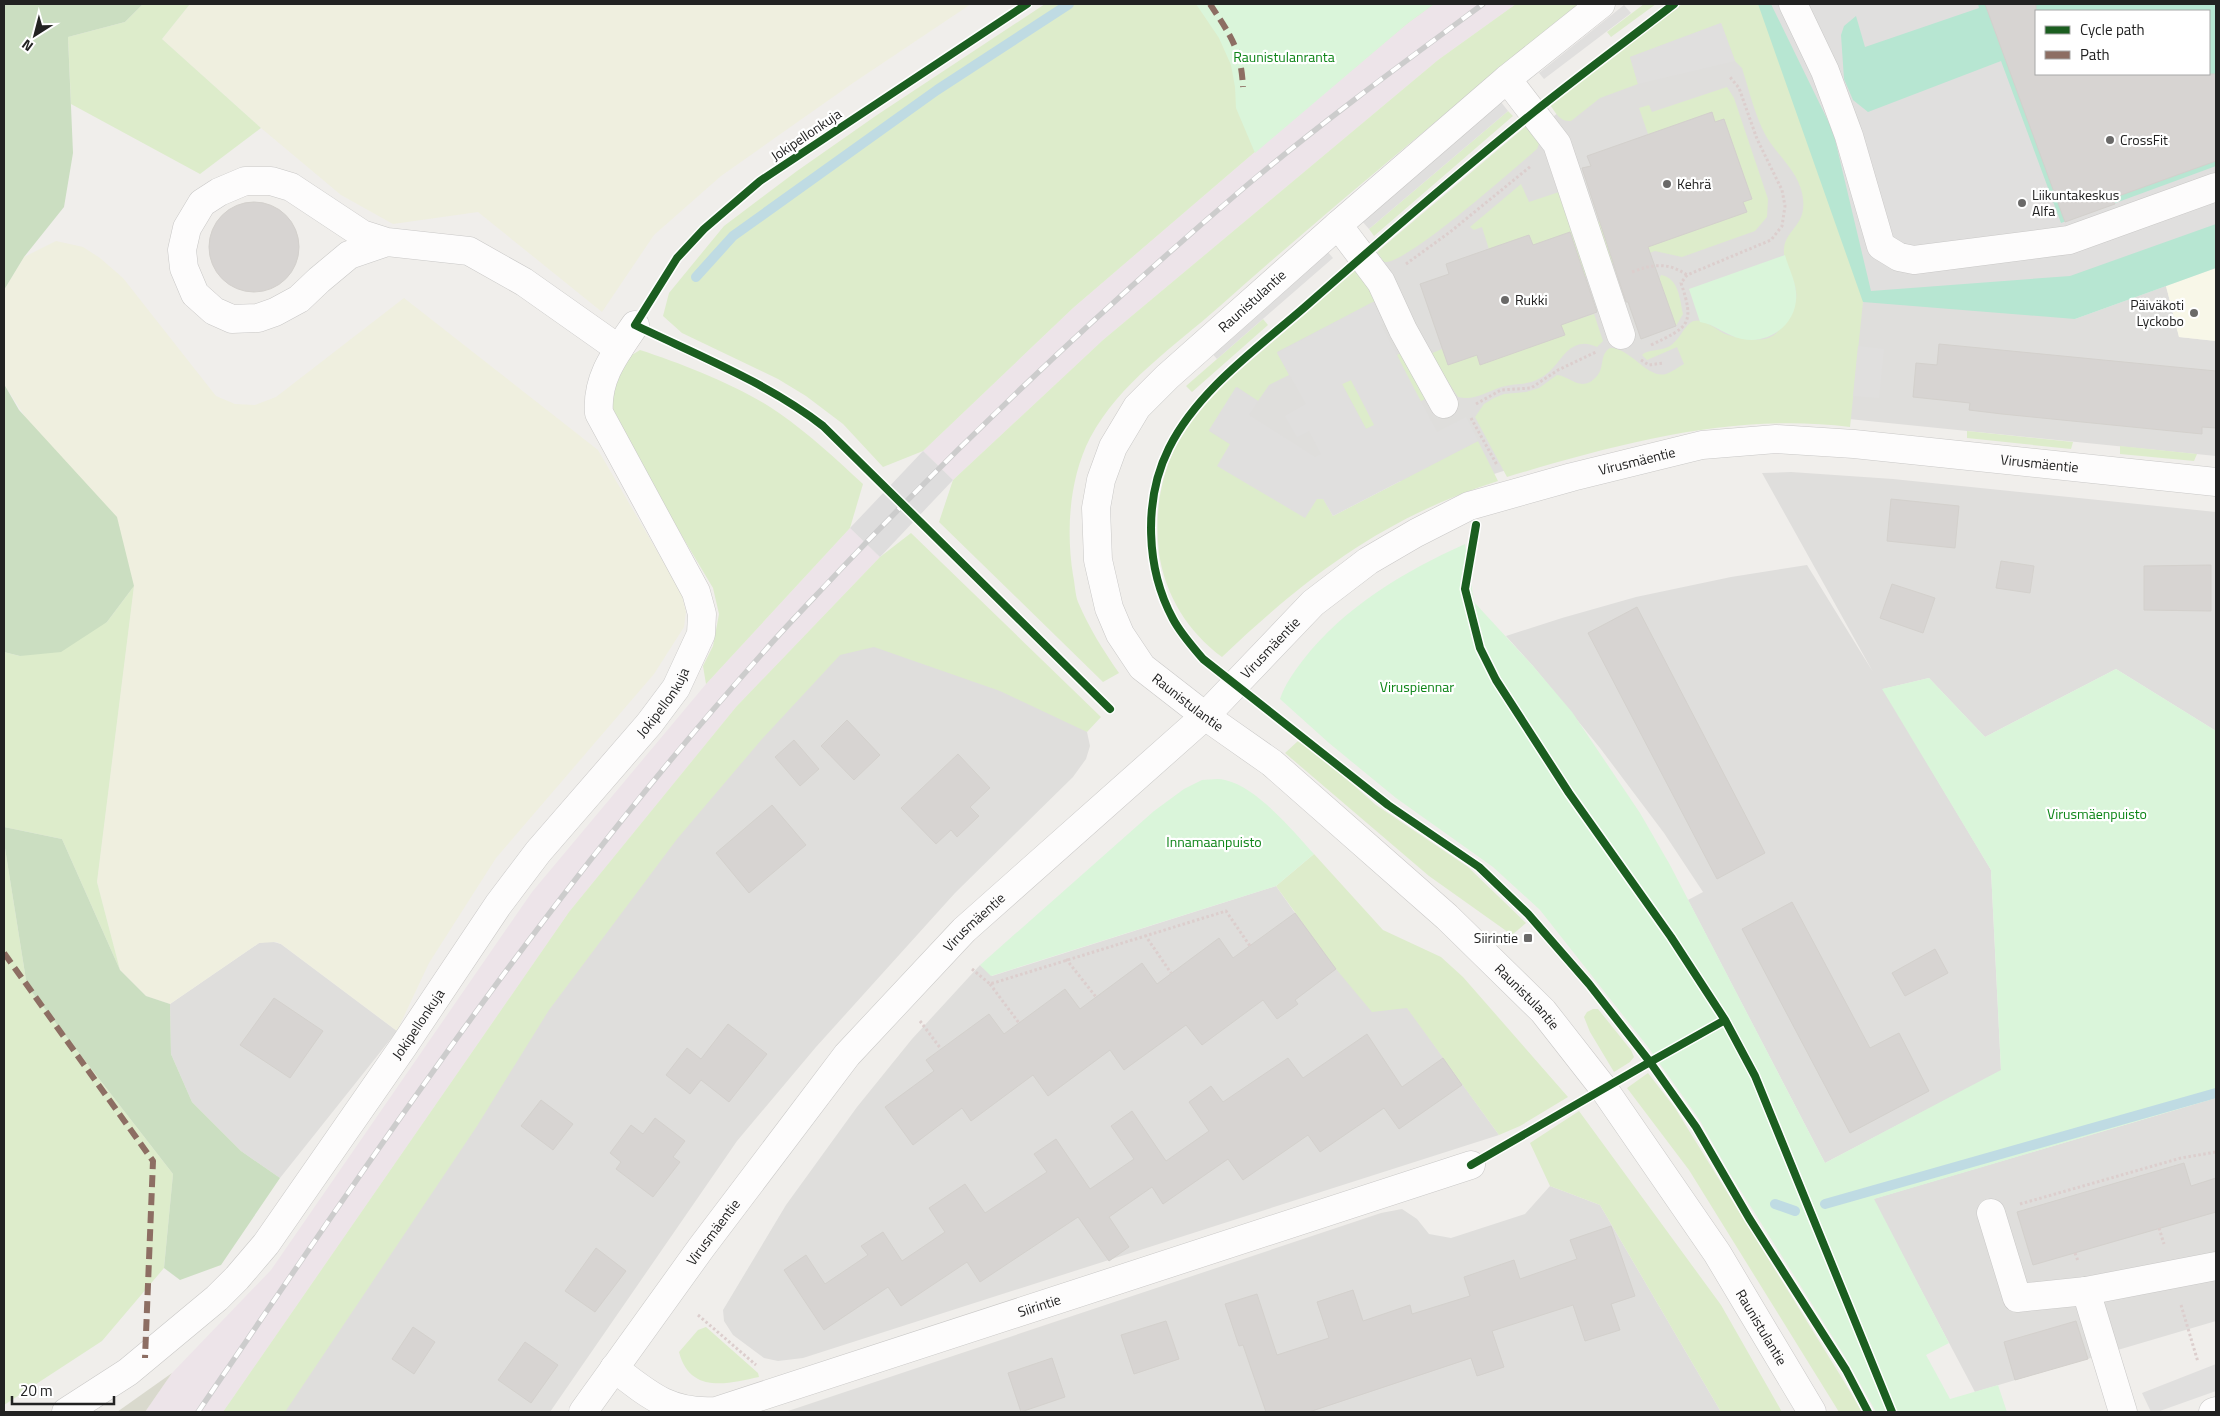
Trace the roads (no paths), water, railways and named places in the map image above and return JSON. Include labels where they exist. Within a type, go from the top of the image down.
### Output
[{"type":"street","name":"Raunistulantie","points":[[1601,4],[1507,79],[1167,377],[1137,407],[1113,447],[1101,480],[1096,508],[1098,560],[1109,608],[1120,634],[1142,667],[1205,716],[1272,763],[1447,917],[1543,1011],[1604,1089],[1717,1253],[1812,1412]]},
{"type":"street","points":[[1793,4],[1825,71],[1849,136],[1881,246],[1899,257],[1914,260],[2069,240],[2216,187]]},
{"type":"street","points":[[1507,79],[1557,144],[1633,340]]},
{"type":"street","points":[[387,242],[350,255],[318,280],[299,299],[275,312],[258,318],[232,319],[214,311],[196,294],[184,268],[182,250],[187,228],[202,203],[219,192],[245,181],[271,180],[291,188],[362,234],[387,242],[469,251],[524,282],[619,349]]},
{"type":"street","points":[[1338,226],[1381,282],[1403,330],[1456,407]]},
{"type":"street","name":"Jokipellonkuja","points":[[66,1412],[128,1372],[237,1278],[266,1244],[504,897],[538,852],[649,724],[676,688],[701,634],[702,614],[696,592],[599,413],[599,389],[606,371],[635,325]]},
{"type":"street","name":"Virusmäentie","points":[[583,1412],[760,1168],[847,1055],[964,930],[1205,716],[1314,603],[1368,561],[1416,533],[1469,506],[1572,477],[1702,445],[1776,439],[1854,444],[2216,482]]},
{"type":"street","name":"Siirintie","points":[[614,1368],[653,1398],[686,1411],[716,1411],[1471,1165]]},
{"type":"street","points":[[1991,1213],[2017,1298],[2086,1291],[2216,1266]]},
{"type":"street","points":[[2086,1291],[2123,1412]]},
{"type":"waterway","points":[[696,277],[733,236],[937,90],[1069,4]]},
{"type":"waterway","points":[[1825,1204],[2216,1093]]},
{"type":"waterway","points":[[1775,1204],[1795,1211]]},
{"type":"railway","points":[[198,1412],[399,1120],[537,929],[684,744],[780,633],[937,470],[1141,278],[1246,186],[1304,139],[1483,4]]},
{"type":"place","name":"CrossFit","points":[[2110,140]]},
{"type":"place","name":"Kehrä","points":[[1667,184]]},
{"type":"place","name":"Liikuntakeskus Alfa","points":[[2022,203]]},
{"type":"place","name":"Rukki","points":[[1505,300]]},
{"type":"place","name":"Päiväkoti Lyckobo","points":[[2194,313]]},
{"type":"place","name":"Siirintie","points":[[1528,938]]},
{"type":"park label","name":"Raunistulanranta","points":[[1284,57]]},
{"type":"park label","name":"Viruspiennar","points":[[1417,687]]},
{"type":"park label","name":"Virusmäenpuisto","points":[[2097,814]]},
{"type":"park label","name":"Innamaanpuisto","points":[[1214,842]]}]
